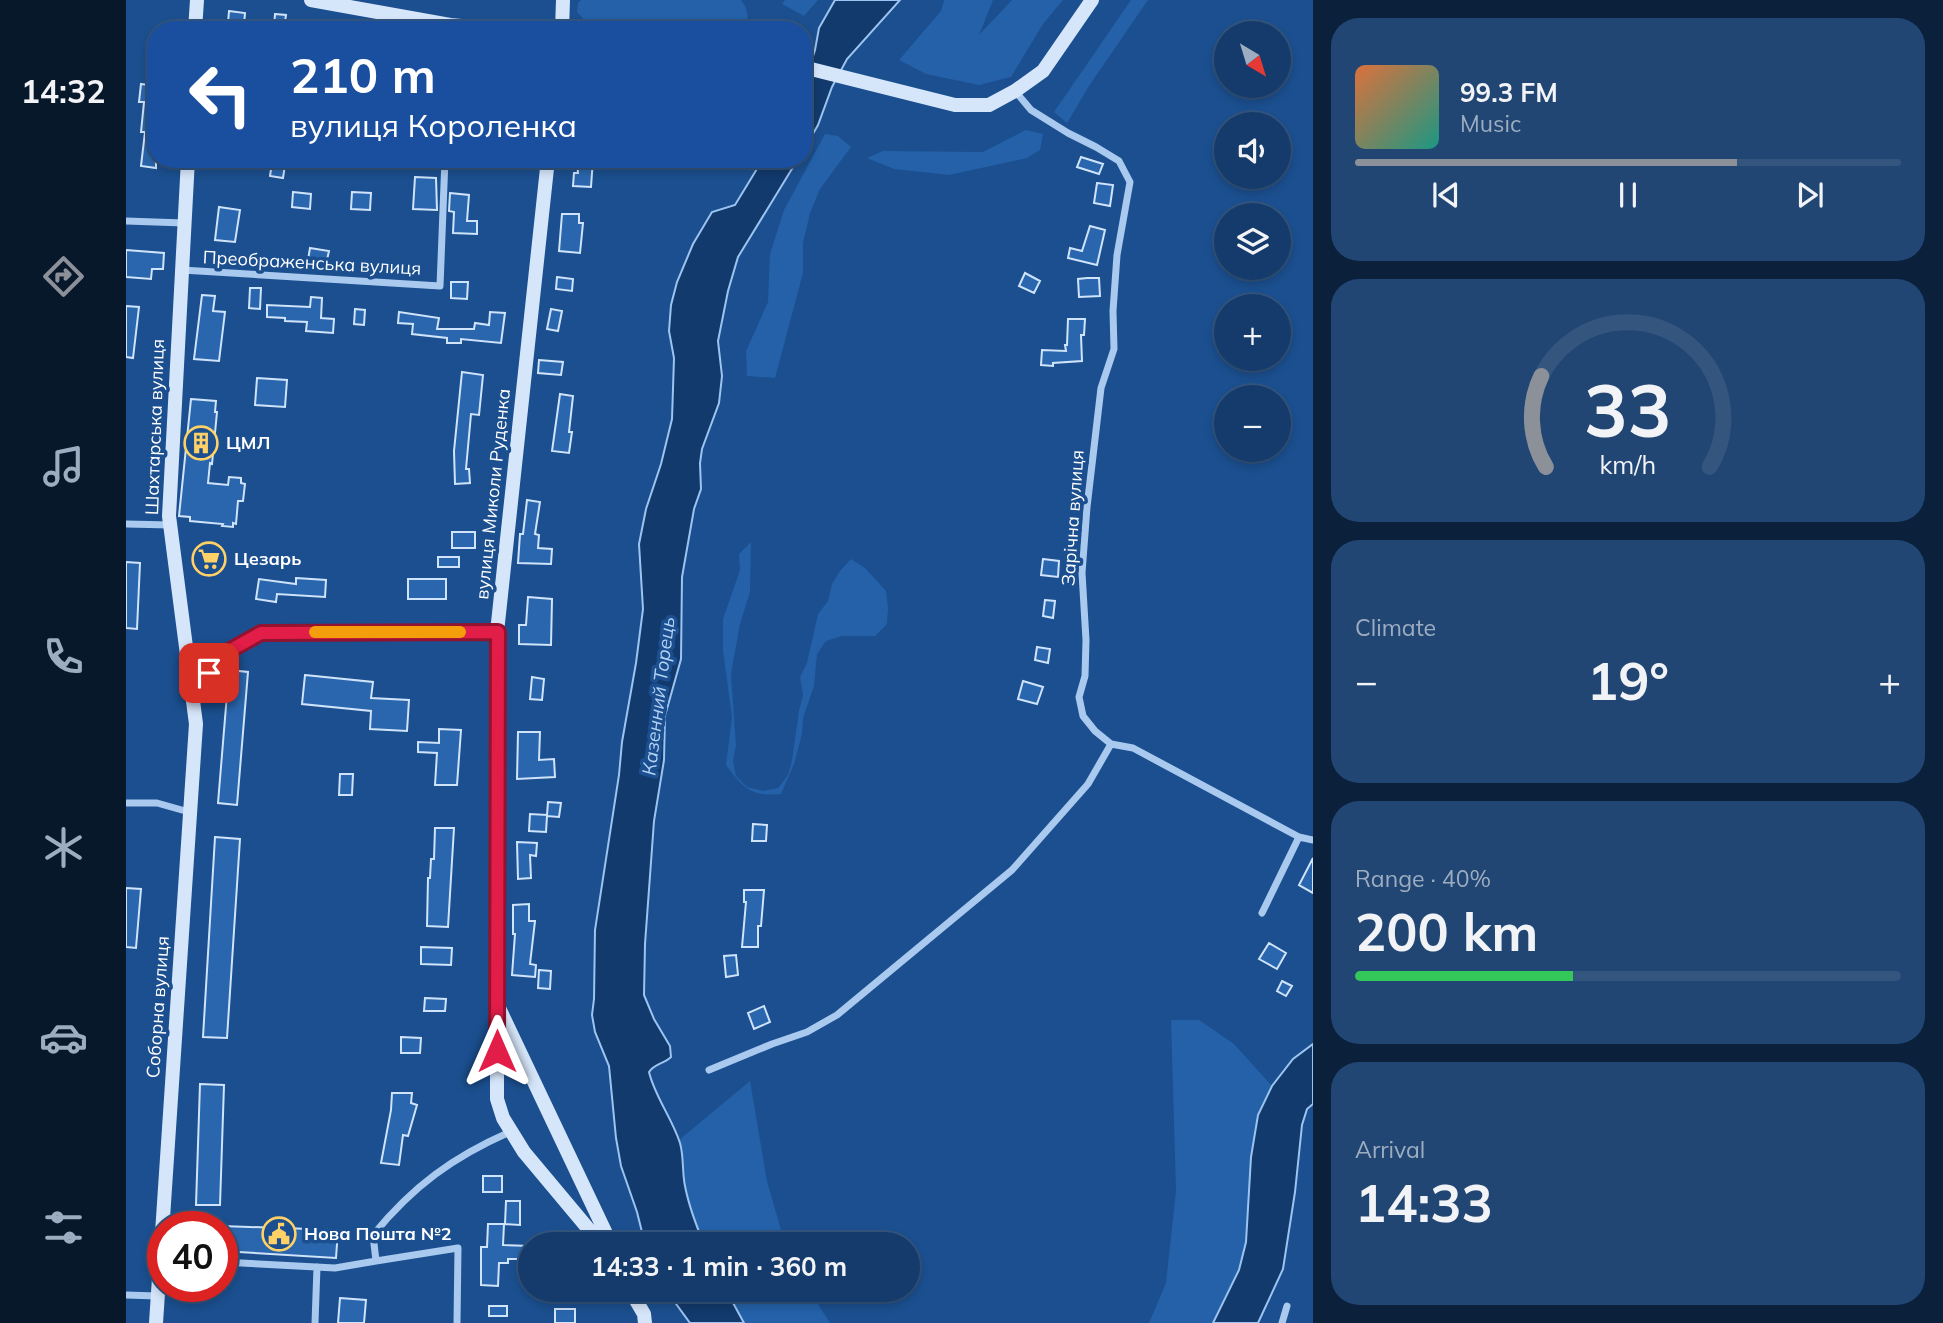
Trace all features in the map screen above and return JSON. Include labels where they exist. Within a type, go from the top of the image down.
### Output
[{"type":"street","points":[[196,21],[197,0]]},
{"type":"street","points":[[311,0],[419,21]]},
{"type":"street","points":[[562,21],[563,0]]},
{"type":"street","points":[[812,69],[955,105],[989,105],[1043,71],[1092,0]]},
{"type":"street","name":"Зарічна вулиця","points":[[1015,91],[1031,110],[1118,161],[1130,182],[1117,255],[1113,311],[1114,349],[1101,388],[1087,507],[1083,573],[1085,676],[1079,697],[1083,716],[1095,731],[1111,744],[1133,748],[1299,837],[1313,840]]},
{"type":"street","name":"Шахтарська вулиця","points":[[187,168],[170,502],[191,695]]},
{"type":"street","name":"Преображенська вулиця","points":[[181,270],[440,286],[445,168]]},
{"type":"street","name":"вулиця Миколи Руденка","points":[[547,168],[498,632],[497,1099],[510,1132],[524,1152],[591,1232]]},
{"type":"street","points":[[126,220],[184,223]]},
{"type":"street","points":[[126,524],[171,526]]},
{"type":"street","points":[[191,695],[227,652],[261,633],[498,632]]},
{"type":"street","name":"Соборна вулиця","points":[[164,1211],[196,724],[191,695]]},
{"type":"street","points":[[709,1070],[807,1032],[838,1014],[1012,870],[1088,784],[1111,744]]},
{"type":"street","points":[[126,803],[157,803],[190,812]]},
{"type":"street","points":[[1262,913],[1299,837]]},
{"type":"street","name":"вулиця Миколи Руденка","points":[[497,1003],[605,1232]]},
{"type":"street","points":[[376,1261],[373,1234],[418,1186],[466,1154],[510,1132]]},
{"type":"street","points":[[238,1263],[335,1268],[458,1248],[457,1323]]},
{"type":"street","points":[[315,1323],[317,1267]]},
{"type":"street","points":[[126,1295],[147,1296]]},
{"type":"street","name":"Соборна вулиця","points":[[156,1323],[158,1302]]},
{"type":"street","points":[[637,1302],[645,1319]]},
{"type":"street","points":[[1282,1323],[1287,1306]]},
{"type":"shaded area","points":[[581,0],[741,0],[747,11],[747,18],[746,21],[585,21],[577,12]]},
{"type":"shaded area","points":[[785,0],[818,0],[804,16],[782,4]]},
{"type":"shaded area","points":[[944,0],[993,0],[979,35],[1012,0],[1063,0],[1043,24],[1011,77],[979,85],[926,74],[899,60],[941,11]]},
{"type":"shaded area","points":[[1131,0],[1148,0],[1067,123],[1054,112]]},
{"type":"shaded area","points":[[1026,130],[1043,134],[1040,150],[1027,158],[949,175],[894,169],[867,158],[883,151],[983,152]]},
{"type":"shaded area","points":[[825,134],[838,136],[851,147],[820,189],[810,213],[803,243],[803,273],[775,378],[747,376],[746,351],[768,302],[770,254],[784,210],[807,168],[812,168],[812,158]]},
{"type":"shaded area","points":[[751,542],[750,592],[740,624],[731,674],[736,745],[733,761],[736,776],[747,787],[763,791],[778,788],[788,775],[803,695],[800,677],[807,663],[818,614],[828,601],[832,584],[851,559],[865,568],[886,591],[888,608],[887,624],[875,636],[842,636],[826,641],[817,654],[814,686],[803,718],[794,764],[781,794],[771,795],[755,792],[743,785],[726,765],[732,717],[723,651],[723,619],[740,570],[739,554]]},
{"type":"shaded area","points":[[1171,1020],[1199,1020],[1234,1044],[1272,1086],[1258,1115],[1251,1157],[1246,1242],[1239,1270],[1213,1323],[1149,1323],[1166,1283],[1176,1191]]},
{"type":"shaded area","points":[[750,1081],[767,1181],[782,1232],[699,1232],[684,1184],[684,1162],[679,1140]]},
{"type":"shaded area","points":[[733,1302],[817,1302],[830,1323],[744,1323]]},
{"type":"water","points":[[835,0],[900,0],[847,59],[812,135],[812,59],[819,28]]},
{"type":"water","name":"Казенний Торець","points":[[758,168],[792,168],[738,257],[728,291],[718,341],[722,376],[719,403],[702,449],[701,489],[694,509],[682,577],[681,659],[665,716],[664,760],[654,821],[644,995],[670,1046],[671,1057],[649,1072],[680,1143],[684,1181],[699,1232],[642,1232],[621,1166],[609,1066],[595,1032],[592,1015],[595,930],[643,609],[639,544],[646,509],[672,419],[674,358],[669,331],[671,305],[677,282],[693,244],[712,212],[735,205]]},
{"type":"water","points":[[1313,1044],[1313,1104],[1307,1109],[1302,1125],[1283,1269],[1258,1323],[1213,1323],[1239,1270],[1246,1242],[1251,1157],[1258,1115],[1272,1086],[1293,1059]]},
{"type":"water","points":[[675,1302],[733,1302],[744,1323],[690,1323]]},
{"type":"building","points":[[229,11],[245,13],[244,21],[228,21]]},
{"type":"building","points":[[275,14],[286,15],[285,21],[274,21]]},
{"type":"building","points":[[141,84],[147,85],[147,167],[141,166],[145,132],[141,132],[144,102],[139,102]]},
{"type":"building","points":[[1081,157],[1103,164],[1099,174],[1077,167]]},
{"type":"building","points":[[271,168],[285,168],[283,178],[270,176]]},
{"type":"building","points":[[578,168],[592,168],[591,187],[573,186],[574,173],[578,173]]},
{"type":"building","points":[[415,177],[436,178],[437,210],[413,209]]},
{"type":"building","points":[[1097,183],[1113,185],[1110,206],[1094,203]]},
{"type":"building","points":[[293,192],[311,194],[310,209],[292,207]]},
{"type":"building","points":[[352,192],[371,193],[370,210],[351,209]]},
{"type":"building","points":[[450,193],[469,195],[467,221],[477,221],[477,234],[453,233],[454,212],[449,211]]},
{"type":"building","points":[[219,207],[240,210],[235,242],[215,240]]},
{"type":"building","points":[[562,214],[579,214],[579,223],[583,223],[580,253],[559,251]]},
{"type":"building","points":[[1090,226],[1105,230],[1097,265],[1068,258],[1070,248],[1082,251]]},
{"type":"building","points":[[310,248],[329,251],[325,269],[307,266]]},
{"type":"building","points":[[126,250],[164,253],[163,269],[152,269],[151,279],[126,277]]},
{"type":"building","points":[[1025,273],[1040,281],[1034,293],[1019,286]]},
{"type":"building","points":[[557,277],[573,279],[572,291],[556,289]]},
{"type":"building","points":[[1099,278],[1100,296],[1079,297],[1078,279]]},
{"type":"building","points":[[451,282],[468,282],[467,299],[451,298]]},
{"type":"building","points":[[250,288],[261,288],[260,309],[249,308]]},
{"type":"building","points":[[202,295],[215,296],[213,311],[225,312],[219,361],[194,359]]},
{"type":"building","points":[[311,297],[322,298],[321,318],[334,319],[333,333],[306,331],[307,322],[267,317],[267,305],[310,307]]},
{"type":"building","points":[[126,306],[139,307],[133,358],[126,357]]},
{"type":"building","points":[[355,309],[365,310],[364,325],[354,324]]},
{"type":"building","points":[[551,309],[562,311],[558,331],[547,329]]},
{"type":"building","points":[[399,312],[439,318],[437,329],[474,329],[475,323],[489,325],[490,312],[505,313],[501,343],[461,339],[461,343],[447,343],[447,338],[412,334],[413,324],[398,323]]},
{"type":"building","points":[[1068,319],[1085,319],[1084,335],[1081,335],[1082,361],[1053,363],[1053,366],[1041,365],[1042,350],[1066,351]]},
{"type":"building","points":[[539,360],[563,362],[561,375],[538,373]]},
{"type":"building","points":[[462,372],[483,375],[479,415],[471,414],[466,469],[469,469],[470,483],[455,484],[454,451]]},
{"type":"building","points":[[257,378],[287,380],[285,407],[255,405]]},
{"type":"building","points":[[560,394],[573,396],[569,453],[552,451]]},
{"type":"building","name":"ЦМЛ","points":[[191,399],[216,401],[212,464],[210,463],[208,483],[228,485],[229,477],[241,478],[241,483],[245,484],[243,501],[238,501],[236,524],[233,523],[233,527],[190,521],[190,517],[179,516]]},
{"type":"building","points":[[527,500],[540,502],[535,534],[539,535],[538,548],[552,549],[551,564],[518,563],[520,534],[523,534]]},
{"type":"building","points":[[452,532],[475,532],[475,548],[452,548]]},
{"type":"building","name":"Цезарь","points":[[211,545],[222,551],[220,571],[208,571],[198,565],[195,554]]},
{"type":"building","points":[[438,557],[459,557],[459,567],[438,567]]},
{"type":"building","points":[[1043,559],[1059,561],[1058,577],[1041,575]]},
{"type":"building","points":[[126,562],[140,563],[137,629],[126,628]]},
{"type":"building","points":[[296,578],[326,580],[325,597],[277,594],[276,602],[256,599],[259,579],[296,584]]},
{"type":"building","points":[[408,579],[446,579],[446,599],[408,599]]},
{"type":"building","points":[[528,597],[552,599],[551,645],[519,644],[519,625],[526,625]]},
{"type":"building","points":[[1045,600],[1055,601],[1053,618],[1043,616]]},
{"type":"building","points":[[1037,647],[1050,649],[1048,663],[1035,660]]},
{"type":"building","points":[[229,670],[248,672],[237,805],[218,803]]},
{"type":"building","points":[[305,675],[373,682],[371,698],[409,700],[407,731],[370,729],[371,711],[302,704]]},
{"type":"building","points":[[532,677],[544,679],[542,700],[530,699]]},
{"type":"building","points":[[1023,681],[1043,687],[1037,704],[1018,699]]},
{"type":"building","points":[[439,729],[461,730],[457,785],[435,785],[437,753],[418,752],[418,742],[439,743]]},
{"type":"building","points":[[518,732],[540,732],[539,760],[554,759],[555,777],[517,779]]},
{"type":"building","points":[[340,774],[353,774],[352,795],[339,795]]},
{"type":"building","points":[[548,802],[561,803],[559,817],[547,816],[546,832],[529,831],[530,814],[547,815]]},
{"type":"building","points":[[753,824],[767,825],[766,841],[752,841]]},
{"type":"building","points":[[435,828],[454,828],[448,927],[427,926],[428,878],[431,859],[434,859]]},
{"type":"building","points":[[215,837],[240,839],[227,1038],[203,1037]]},
{"type":"building","points":[[517,842],[537,843],[536,856],[530,855],[531,878],[518,879]]},
{"type":"building","points":[[1313,858],[1313,893],[1299,885]]},
{"type":"building","points":[[126,888],[141,889],[136,948],[126,947]]},
{"type":"building","points":[[744,890],[764,890],[761,926],[758,926],[758,947],[742,947],[746,902]]},
{"type":"building","points":[[529,904],[529,921],[535,921],[530,964],[536,965],[535,977],[512,975],[515,934],[513,905]]},
{"type":"building","points":[[1269,943],[1286,953],[1277,969],[1259,959]]},
{"type":"building","points":[[421,947],[452,948],[451,965],[421,964]]},
{"type":"building","points":[[736,955],[738,975],[726,977],[724,956]]},
{"type":"building","points":[[539,970],[551,971],[550,989],[538,988]]},
{"type":"building","points":[[1282,981],[1292,986],[1286,996],[1277,991]]},
{"type":"building","points":[[425,998],[446,999],[445,1011],[424,1011]]},
{"type":"building","points":[[764,1006],[770,1022],[754,1029],[748,1013]]},
{"type":"building","points":[[401,1037],[421,1038],[420,1053],[401,1053]]},
{"type":"building","points":[[200,1084],[224,1085],[220,1205],[196,1205]]},
{"type":"building","points":[[392,1093],[412,1093],[411,1103],[417,1105],[408,1136],[403,1135],[399,1165],[381,1163]]},
{"type":"building","points":[[483,1176],[502,1176],[502,1192],[483,1192]]},
{"type":"building","points":[[506,1201],[520,1201],[520,1225],[505,1224]]},
{"type":"building","points":[[488,1224],[504,1224],[503,1245],[518,1246],[518,1259],[499,1263],[498,1286],[481,1285],[481,1247],[487,1247]]},
{"type":"building","points":[[238,1227],[338,1230],[336,1258],[238,1252]]},
{"type":"building","points":[[340,1298],[366,1300],[364,1323],[338,1323]]},
{"type":"building","points":[[489,1306],[507,1306],[507,1316],[489,1316]]},
{"type":"building","points":[[555,1309],[575,1309],[575,1323],[555,1323]]},
{"type":"slow traffic","points":[[315,632],[460,632]]},
{"type":"place","name":"ЦМЛ","points":[[201,443]]},
{"type":"place","name":"Цезарь","points":[[209,559]]},
{"type":"place","name":"Нова Пошта №2","points":[[279,1234]]},
{"type":"route","points":[[209,673],[227,652],[261,633],[498,632],[497,1051]]}]
